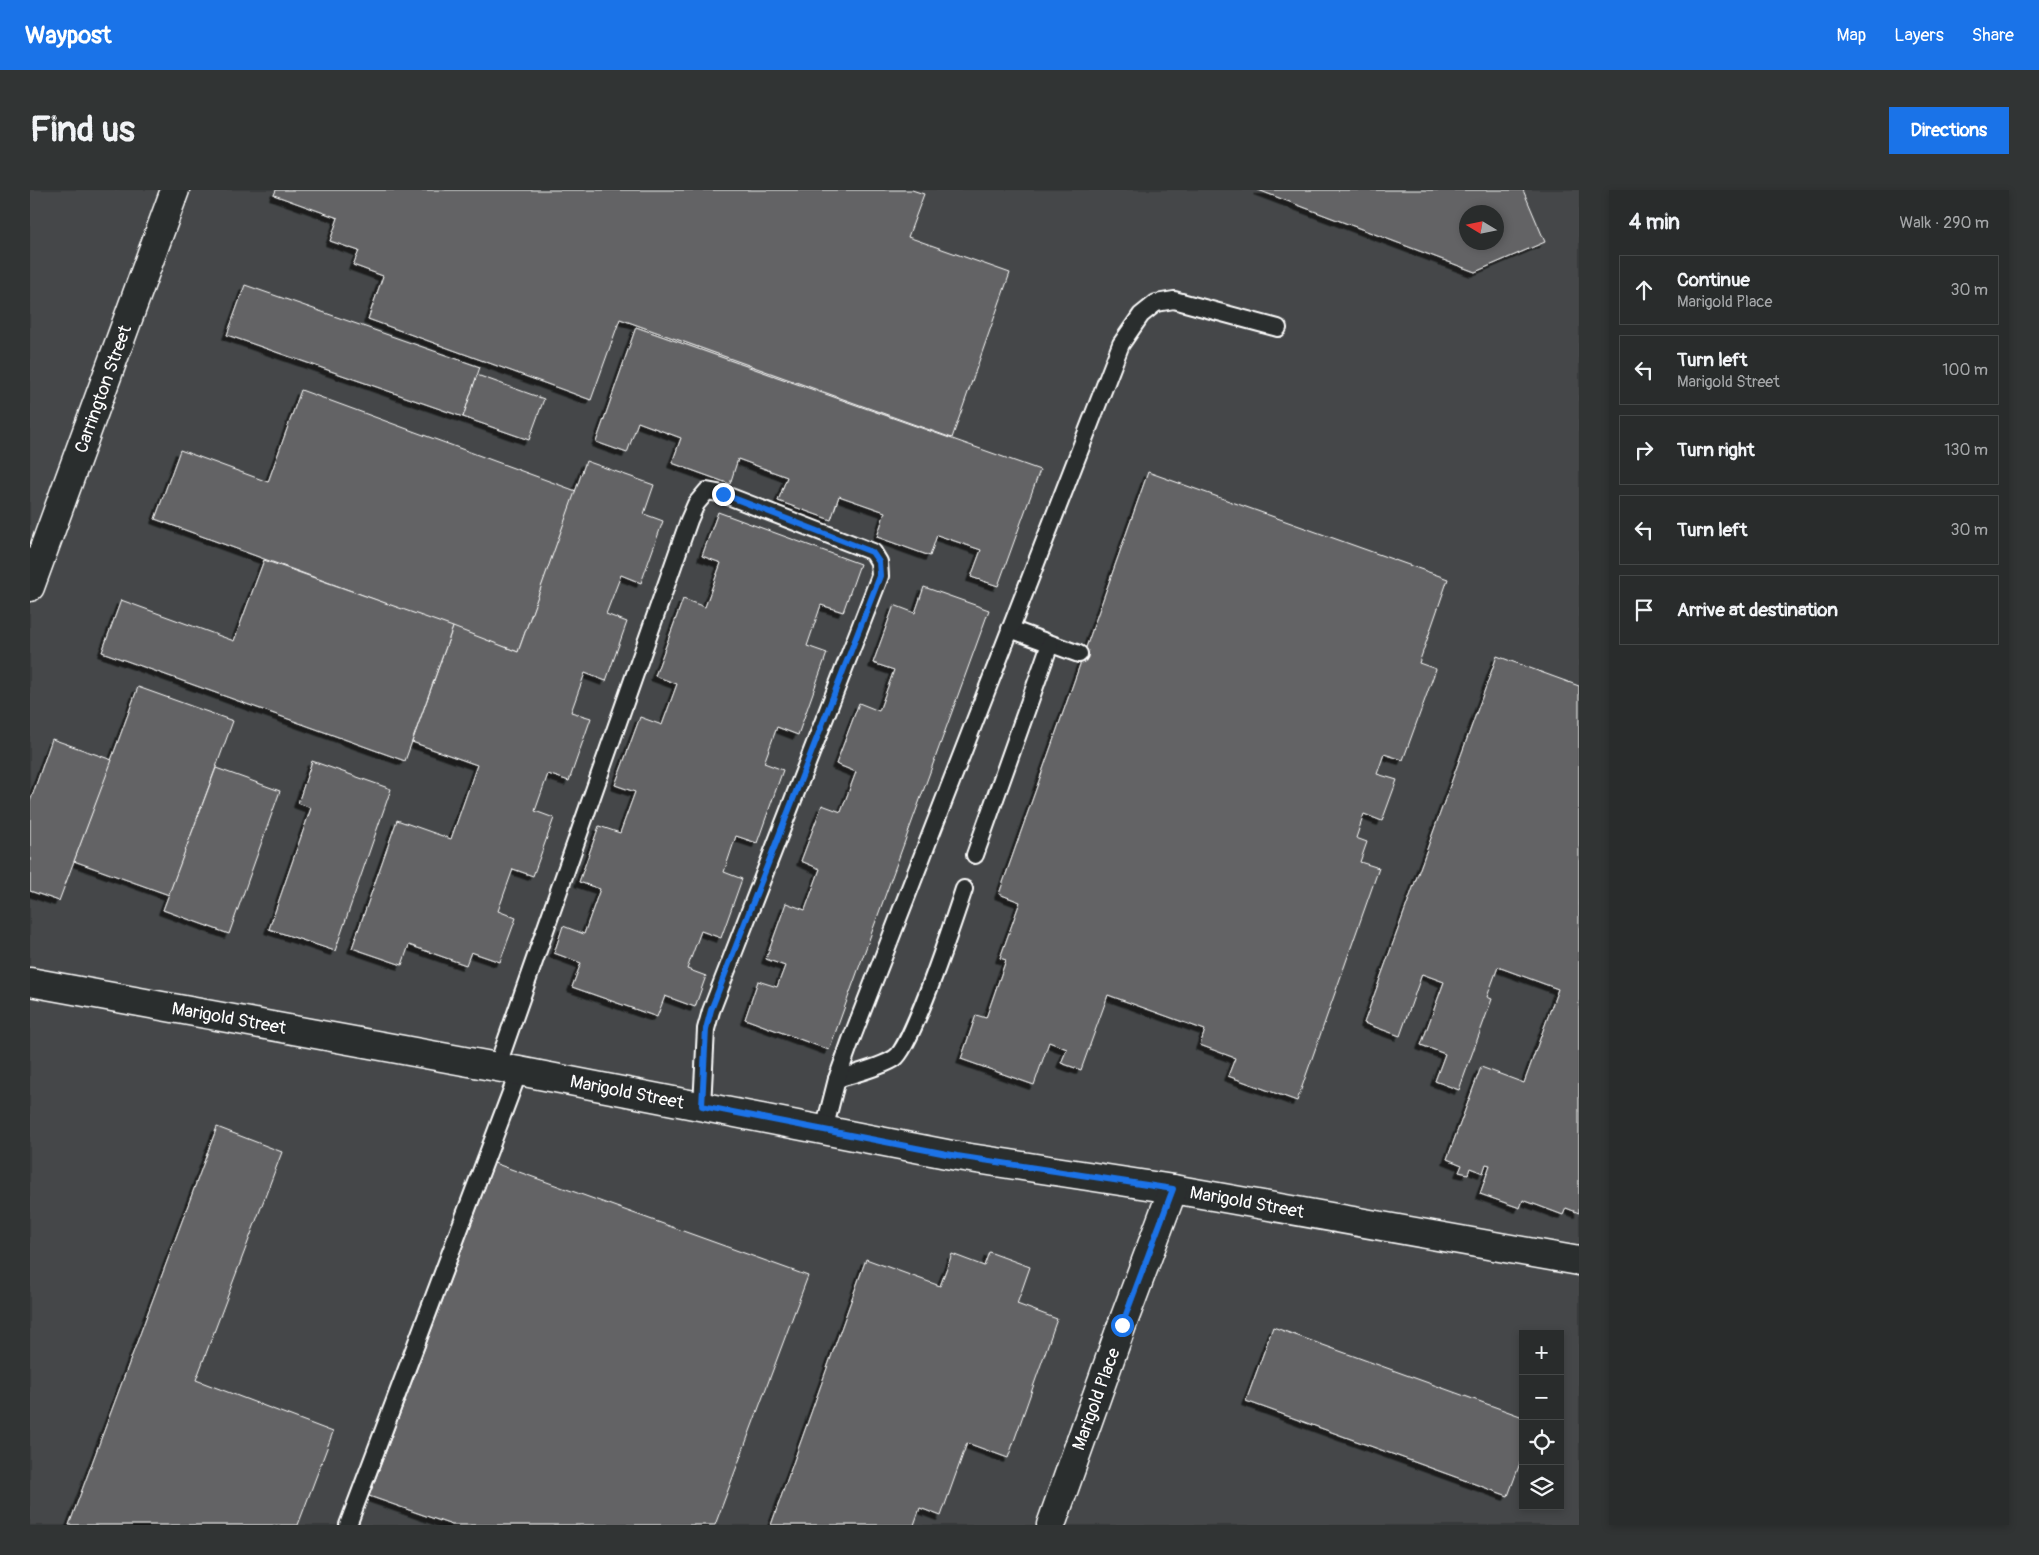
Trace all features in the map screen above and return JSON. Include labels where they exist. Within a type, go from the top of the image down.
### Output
[{"type":"street","name":"Carrington Street","points":[[30,587],[175,190]]},
{"type":"street","name":"Marigold Street","points":[[30,982],[508,1069],[957,1156],[1173,1189],[1579,1261]]},
{"type":"street","name":"Marigold Place","points":[[1051,1525],[1122,1325],[1173,1189]]},
{"type":"lane","points":[[824,1130],[837,1079],[1010,628],[1122,344],[1142,315],[1156,303],[1174,300],[1278,328]]},
{"type":"lane","points":[[348,1525],[508,1069],[692,512],[696,504],[707,492],[723,494],[872,552],[879,562],[880,576],[711,1010],[706,1029],[702,1106]]},
{"type":"lane","points":[[1010,628],[1078,654]]},
{"type":"lane","points":[[975,856],[1050,644]]},
{"type":"lane","points":[[837,1079],[896,1058],[904,1047],[932,980],[964,889]]},
{"type":"shaded area","points":[[30,190],[1579,190],[1579,1525],[30,1525]]},
{"type":"building","points":[[276,190],[912,190],[924,194],[908,237],[1010,273],[952,438],[620,319],[591,400],[368,319],[383,276],[353,265],[359,251],[330,241],[338,218],[274,195]]},
{"type":"building","points":[[1258,190],[1523,190],[1545,242],[1475,272]]},
{"type":"building","points":[[245,285],[480,367],[463,417],[227,335]]},
{"type":"building","points":[[636,327],[1040,470],[998,586],[971,577],[981,550],[937,535],[930,556],[877,537],[885,512],[839,496],[831,520],[778,501],[787,477],[738,459],[730,484],[672,463],[681,438],[638,422],[627,453],[596,442]]},
{"type":"building","points":[[477,375],[544,399],[529,440],[463,417]]},
{"type":"building","points":[[301,390],[576,491],[518,652],[155,519],[180,450],[268,482]]},
{"type":"building","points":[[586,461],[654,485],[644,514],[663,521],[641,583],[621,575],[606,614],[627,622],[606,681],[585,673],[571,712],[591,718],[569,781],[548,774],[535,811],[554,818],[533,876],[513,869],[498,911],[516,918],[500,962],[471,952],[466,965],[409,945],[402,965],[352,948],[397,820],[451,839],[477,765],[412,742],[453,627],[518,652]]},
{"type":"building","points":[[1148,472],[1448,579],[1419,663],[1436,669],[1403,760],[1384,754],[1377,774],[1397,780],[1382,821],[1364,814],[1356,838],[1367,842],[1360,862],[1379,868],[1297,1101],[1228,1076],[1235,1058],[1200,1045],[1205,1030],[1108,995],[1081,1070],[1061,1063],[1067,1049],[1049,1042],[1034,1085],[961,1059],[976,1015],[986,1018],[1006,960],[1000,958],[1020,902],[999,894]]},
{"type":"building","points":[[718,512],[860,564],[843,612],[821,605],[807,646],[827,653],[798,735],[777,727],[764,763],[783,770],[757,843],[736,836],[724,872],[742,879],[721,938],[701,931],[687,969],[706,976],[695,1007],[665,996],[657,1017],[572,987],[581,963],[554,953],[563,926],[584,934],[600,889],[579,882],[599,826],[620,833],[635,792],[615,785],[640,717],[662,725],[677,684],[655,676],[683,599],[705,607],[721,563],[702,556]]},
{"type":"building","points":[[264,560],[453,627],[405,761],[102,652],[121,600],[234,641]]},
{"type":"building","points":[[924,587],[989,610],[829,1050],[745,1019],[758,981],[777,987],[785,966],[766,959],[786,903],[805,910],[820,869],[801,861],[822,805],[841,812],[856,772],[836,764],[859,703],[879,711],[894,670],[873,663],[894,605],[915,613]]},
{"type":"building","points":[[1497,656],[1579,686],[1579,1213],[1566,1208],[1563,1215],[1523,1200],[1520,1208],[1480,1194],[1490,1165],[1486,1164],[1483,1173],[1470,1168],[1468,1174],[1459,1172],[1462,1165],[1447,1159],[1481,1067],[1524,1083],[1558,989],[1498,967],[1487,997],[1492,999],[1459,1090],[1435,1081],[1445,1054],[1421,1045],[1444,982],[1422,974],[1400,1036],[1364,1023]]},
{"type":"building","points":[[138,687],[233,721],[169,895],[74,861]]},
{"type":"building","points":[[52,739],[112,760],[59,901],[30,891],[30,802]]},
{"type":"building","points":[[312,761],[391,789],[335,951],[269,929],[311,808],[298,803]]},
{"type":"building","points":[[216,768],[280,791],[229,934],[163,910]]},
{"type":"building","points":[[217,1127],[282,1152],[196,1380],[333,1432],[298,1525],[69,1525]]},
{"type":"building","points":[[494,1163],[808,1276],[715,1525],[452,1525],[369,1496]]},
{"type":"building","points":[[989,1252],[1030,1267],[1017,1304],[1057,1319],[1008,1458],[967,1443],[941,1516],[920,1508],[914,1525],[771,1525],[866,1259],[940,1286],[952,1254],[984,1266]]},
{"type":"building","points":[[1273,1327],[1519,1416],[1519,1466],[1508,1496],[1246,1401]]},
{"type":"route","points":[[723,494],[856,544],[872,552],[879,562],[880,576],[711,1010],[706,1029],[702,1106],[957,1156],[1173,1189],[1122,1325]]}]
